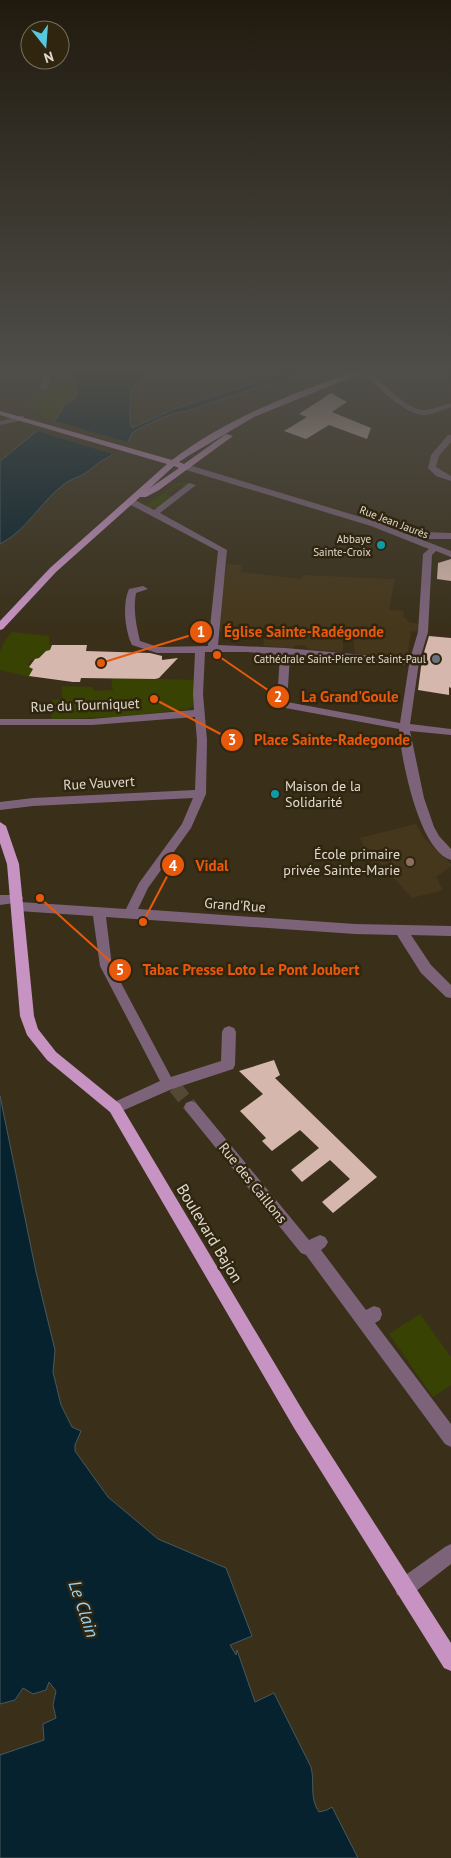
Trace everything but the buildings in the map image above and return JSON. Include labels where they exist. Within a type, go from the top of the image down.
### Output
[{"type":"main road","points":[[144,455],[186,467]]},
{"type":"main road","points":[[0,627],[24,597],[53,568],[133,501],[152,480],[186,455]]},
{"type":"main road","points":[[133,501],[156,488],[202,455]]},
{"type":"main road","name":"Boulevard Bajon","points":[[0,826],[13,864],[29,1026],[46,1052],[116,1108],[300,1422],[451,1661]]},
{"type":"street","points":[[435,455],[432,468],[451,480]]},
{"type":"street","name":"Rue Jean Jaurès","points":[[186,467],[374,524],[451,554]]},
{"type":"street","points":[[155,514],[192,485]]},
{"type":"street","points":[[133,501],[222,550],[213,648]]},
{"type":"street","points":[[409,539],[426,535],[451,536]]},
{"type":"street","points":[[434,548],[428,554],[423,632],[414,662],[404,728],[405,741],[418,798],[428,828],[434,839],[451,856]]},
{"type":"street","points":[[143,589],[132,591],[130,596],[131,623],[135,643],[157,650],[200,650],[213,648],[285,651],[414,662]]},
{"type":"street","points":[[130,913],[143,886],[188,825],[200,794],[202,740],[198,694],[200,650]]},
{"type":"street","points":[[285,651],[282,702],[284,705],[404,728],[451,732]]},
{"type":"street","name":"Rue du Tourniquet","points":[[0,722],[92,722],[200,713]]},
{"type":"street","name":"Rue Vauvert","points":[[0,806],[33,802],[200,794]]},
{"type":"street","name":"Grand'Rue","points":[[0,900],[99,912],[402,930],[451,931]]},
{"type":"street","points":[[99,912],[106,966],[172,1085]]},
{"type":"street","points":[[402,930],[426,969],[451,993]]},
{"type":"street","points":[[116,1108],[228,1065],[230,1032]]},
{"type":"street","name":"Rue des Caillons","points":[[191,1107],[306,1248],[315,1245],[369,1318],[451,1438]]},
{"type":"street","points":[[404,1588],[451,1553]]},
{"type":"shaded area","points":[[441,455],[451,455],[451,478],[443,474],[447,471],[437,469]]},
{"type":"shaded area","points":[[227,564],[242,565],[241,572],[301,579],[303,575],[395,579],[389,610],[404,611],[403,617],[407,619],[407,622],[419,624],[419,632],[411,631],[407,656],[401,658],[355,653],[353,631],[347,630],[343,632],[343,652],[309,649],[305,646],[296,645],[292,648],[263,646],[266,628],[228,626],[226,631],[219,631],[223,579],[225,578]]},
{"type":"shaded area","name":"École primaire privée Sainte-Marie","points":[[416,824],[424,838],[451,866],[436,877],[443,890],[412,898],[385,868],[392,866],[390,863],[382,865],[379,862],[373,864],[360,838]]},
{"type":"green space","points":[[190,483],[185,487],[178,485],[166,494],[173,497],[160,507],[153,508],[146,505],[176,484]]},
{"type":"green space","points":[[12,632],[49,636],[49,645],[52,645],[50,650],[46,651],[41,658],[31,660],[28,665],[40,676],[34,678],[0,670],[0,651]]},
{"type":"green space","points":[[113,675],[130,678],[193,680],[193,706],[188,709],[118,717],[51,719],[52,700],[62,699],[62,686],[92,687],[95,691],[113,690],[111,679]]},
{"type":"green space","points":[[420,1314],[451,1357],[451,1385],[433,1397],[389,1334]]},
{"type":"water","points":[[8,455],[112,455],[58,489],[19,531],[0,544],[0,461]]},
{"type":"water","name":"Le Clain","points":[[0,1096],[36,1272],[55,1350],[53,1372],[61,1405],[72,1427],[81,1431],[75,1445],[75,1451],[108,1497],[158,1539],[226,1568],[252,1636],[230,1645],[236,1655],[237,1650],[255,1702],[274,1693],[311,1767],[313,1796],[316,1807],[319,1812],[332,1807],[358,1858],[0,1858],[0,1755],[44,1740],[43,1724],[56,1718],[53,1705],[56,1691],[49,1682],[46,1690],[33,1694],[23,1688],[15,1700],[0,1704]]},
{"type":"tunnel","points":[[175,1087],[191,1107]]},
{"type":"place","name":"Abbaye Sainte-Croix","points":[[381,545]]},
{"type":"place","name":"La Grand'Goule","points":[[217,655]]},
{"type":"place","name":"Cathédrale Saint-Pierre et Saint-Paul","points":[[436,659]]},
{"type":"place","name":"Église Sainte-Radégonde","points":[[101,663]]},
{"type":"place","name":"Place Sainte-Radegonde","points":[[154,699]]},
{"type":"place","name":"Maison de la Solidarité","points":[[275,794]]},
{"type":"place","name":"École primaire privée Sainte-Marie","points":[[410,862]]},
{"type":"place","name":"Tabac Presse Loto Le Pont Joubert","points":[[40,898]]},
{"type":"place","name":"Vidal","points":[[143,922]]}]
